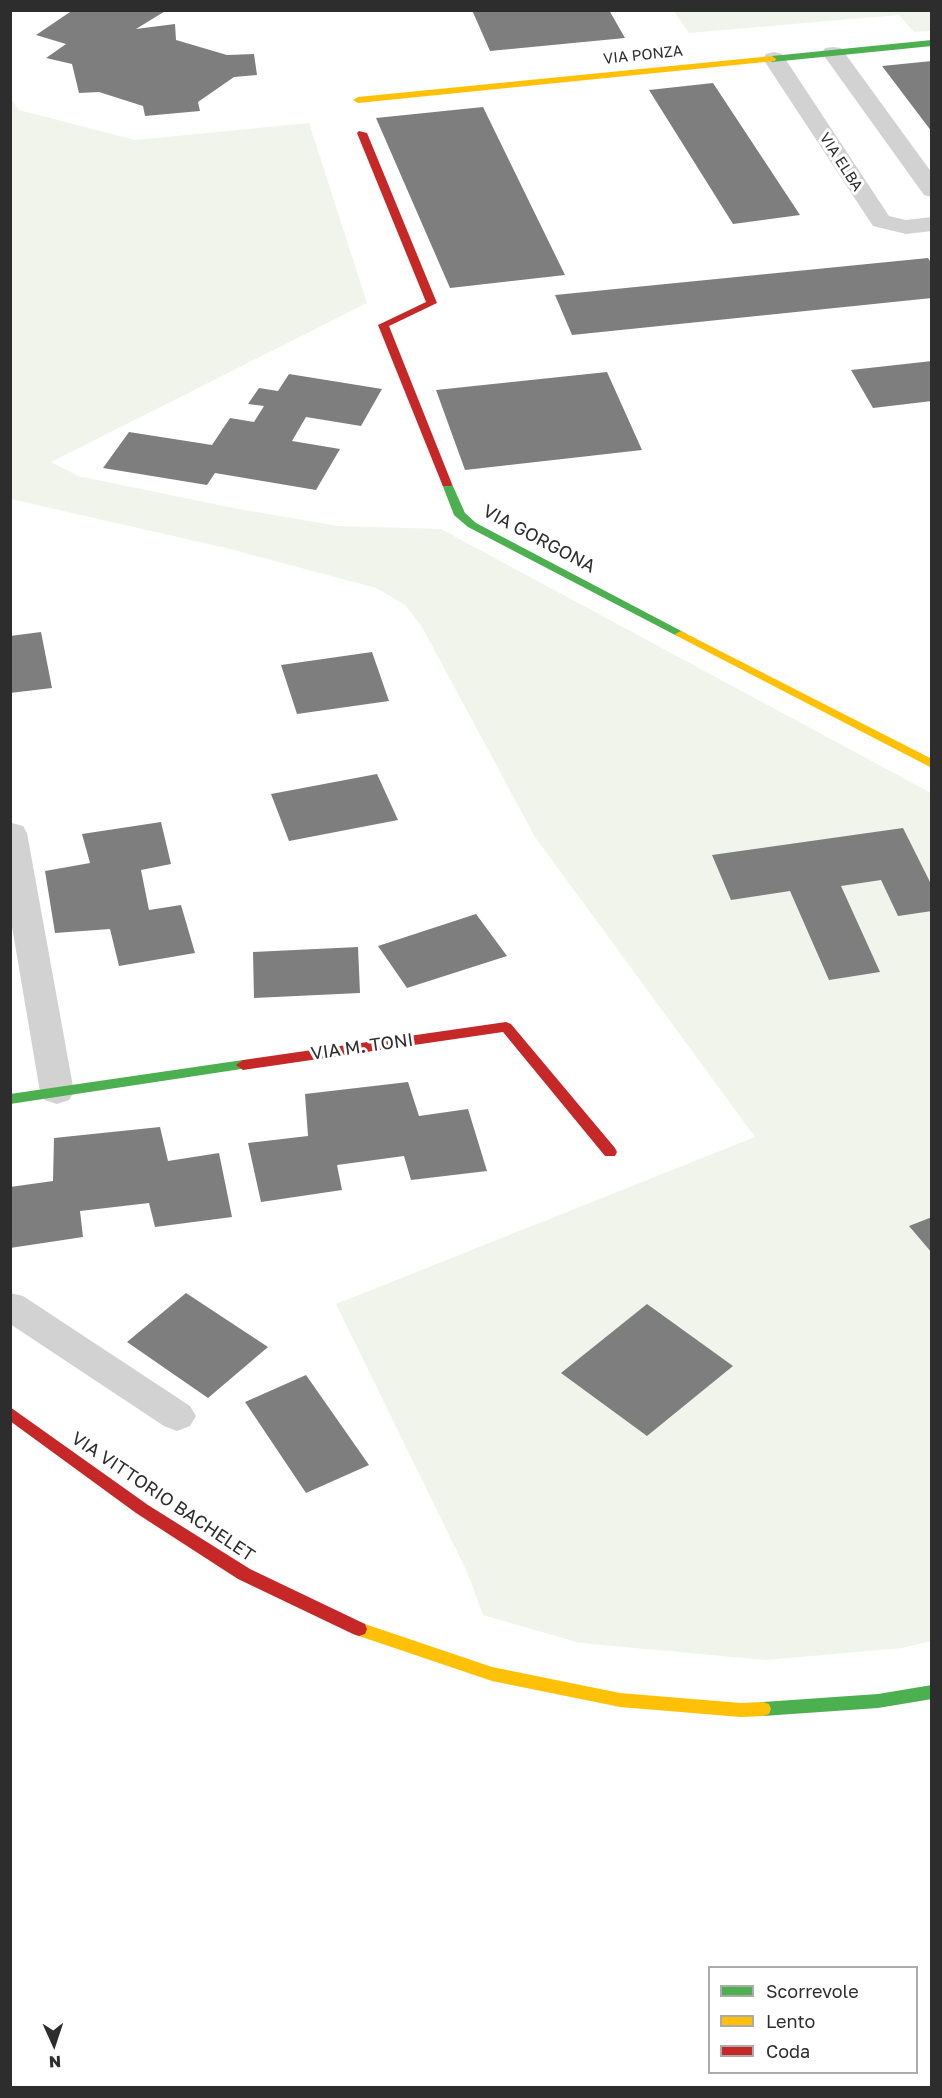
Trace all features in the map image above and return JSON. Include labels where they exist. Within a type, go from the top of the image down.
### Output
[{"type":"street","name":"VIA PONZA","points":[[358,100],[932,43]]},
{"type":"street","points":[[833,53],[932,190]]},
{"type":"street","name":"VIA ELBA","points":[[774,59],[881,221],[906,227],[932,224]]},
{"type":"street","name":"VIA GORGONA","points":[[362,133],[432,303],[383,325],[460,516],[472,525],[932,764]]},
{"type":"street","points":[[12,833],[57,1092]]},
{"type":"street","name":"VIA M. TONI","points":[[10,1099],[506,1026],[610,1152]]},
{"type":"street","points":[[10,1306],[177,1416]]},
{"type":"street","name":"VIA VITTORIO BACHELET","points":[[10,1413],[142,1509],[244,1574],[365,1632],[492,1674],[620,1700],[741,1710],[878,1701],[932,1692]]},
{"type":"shaded area","points":[[674,11],[931,11],[931,31],[914,32],[899,15],[689,33]]},
{"type":"shaded area","points":[[10,97],[19,110],[135,140],[309,123],[367,303],[51,462],[78,476],[233,508],[338,526],[441,529],[931,793],[931,1641],[902,1648],[766,1660],[580,1643],[483,1615],[468,1574],[336,1304],[755,1137],[535,837],[422,627],[405,605],[376,588],[230,549],[11,499]]},
{"type":"building","points":[[73,10],[167,10],[136,29],[175,24],[176,40],[227,55],[254,54],[257,75],[234,77],[198,102],[200,111],[145,116],[143,106],[99,92],[79,93],[72,64],[46,58],[66,44],[36,35]]},
{"type":"building","points":[[472,10],[609,10],[625,38],[490,51]]},
{"type":"building","points":[[932,61],[932,132],[882,66]]},
{"type":"building","points":[[713,83],[800,215],[733,224],[649,90]]},
{"type":"building","points":[[483,107],[565,275],[450,288],[376,118]]},
{"type":"building","points":[[928,258],[932,264],[932,298],[572,335],[555,295]]},
{"type":"building","points":[[932,361],[932,401],[873,408],[851,370]]},
{"type":"building","points":[[607,372],[642,450],[465,470],[436,390]]},
{"type":"building","points":[[289,374],[382,389],[361,426],[306,417],[292,441],[340,449],[316,490],[215,473],[207,485],[103,468],[129,432],[212,445],[230,418],[254,422],[264,406],[248,404],[259,388],[278,391]]},
{"type":"building","points":[[41,632],[52,688],[10,693],[10,636]]},
{"type":"building","points":[[372,652],[389,701],[297,714],[281,665]]},
{"type":"building","points":[[377,774],[398,820],[289,841],[271,794]]},
{"type":"building","points":[[161,822],[171,864],[141,870],[149,910],[181,905],[195,953],[119,966],[110,929],[55,933],[45,871],[90,863],[82,834]]},
{"type":"building","points":[[903,828],[932,886],[932,911],[898,916],[881,880],[841,886],[880,972],[829,980],[790,891],[731,900],[712,855]]},
{"type":"building","points":[[476,914],[507,956],[407,988],[378,946]]},
{"type":"building","points":[[358,947],[360,993],[254,998],[253,952]]},
{"type":"building","points":[[408,1082],[419,1116],[468,1109],[487,1171],[411,1180],[404,1156],[337,1165],[342,1190],[261,1202],[248,1143],[308,1136],[305,1094]]},
{"type":"building","points":[[160,1127],[168,1161],[219,1153],[232,1217],[155,1227],[149,1203],[80,1211],[83,1237],[10,1248],[10,1187],[53,1181],[54,1138]]},
{"type":"building","points":[[932,1217],[932,1253],[909,1226]]},
{"type":"building","points":[[186,1293],[268,1347],[208,1398],[127,1342]]},
{"type":"building","points":[[647,1304],[733,1366],[647,1436],[561,1373]]},
{"type":"building","points":[[306,1375],[369,1465],[306,1493],[245,1402]]},
{"type":"traffic: fast","points":[[772,59],[932,43]]},
{"type":"traffic: fast","points":[[447,484],[460,515],[472,525],[681,634]]},
{"type":"traffic: fast","points":[[10,1099],[243,1065]]},
{"type":"traffic: fast","points":[[763,1709],[878,1701],[932,1692]]},
{"type":"traffic: slow","points":[[358,100],[772,59]]},
{"type":"traffic: slow","points":[[681,634],[932,764]]},
{"type":"traffic: slow","points":[[359,1629],[492,1674],[620,1700],[741,1710],[763,1709]]},
{"type":"traffic: jam","points":[[362,133],[432,303],[383,325],[447,484]]},
{"type":"traffic: jam","points":[[243,1065],[506,1027],[610,1152]]},
{"type":"traffic: jam","points":[[10,1413],[142,1509],[244,1574],[359,1629]]}]
